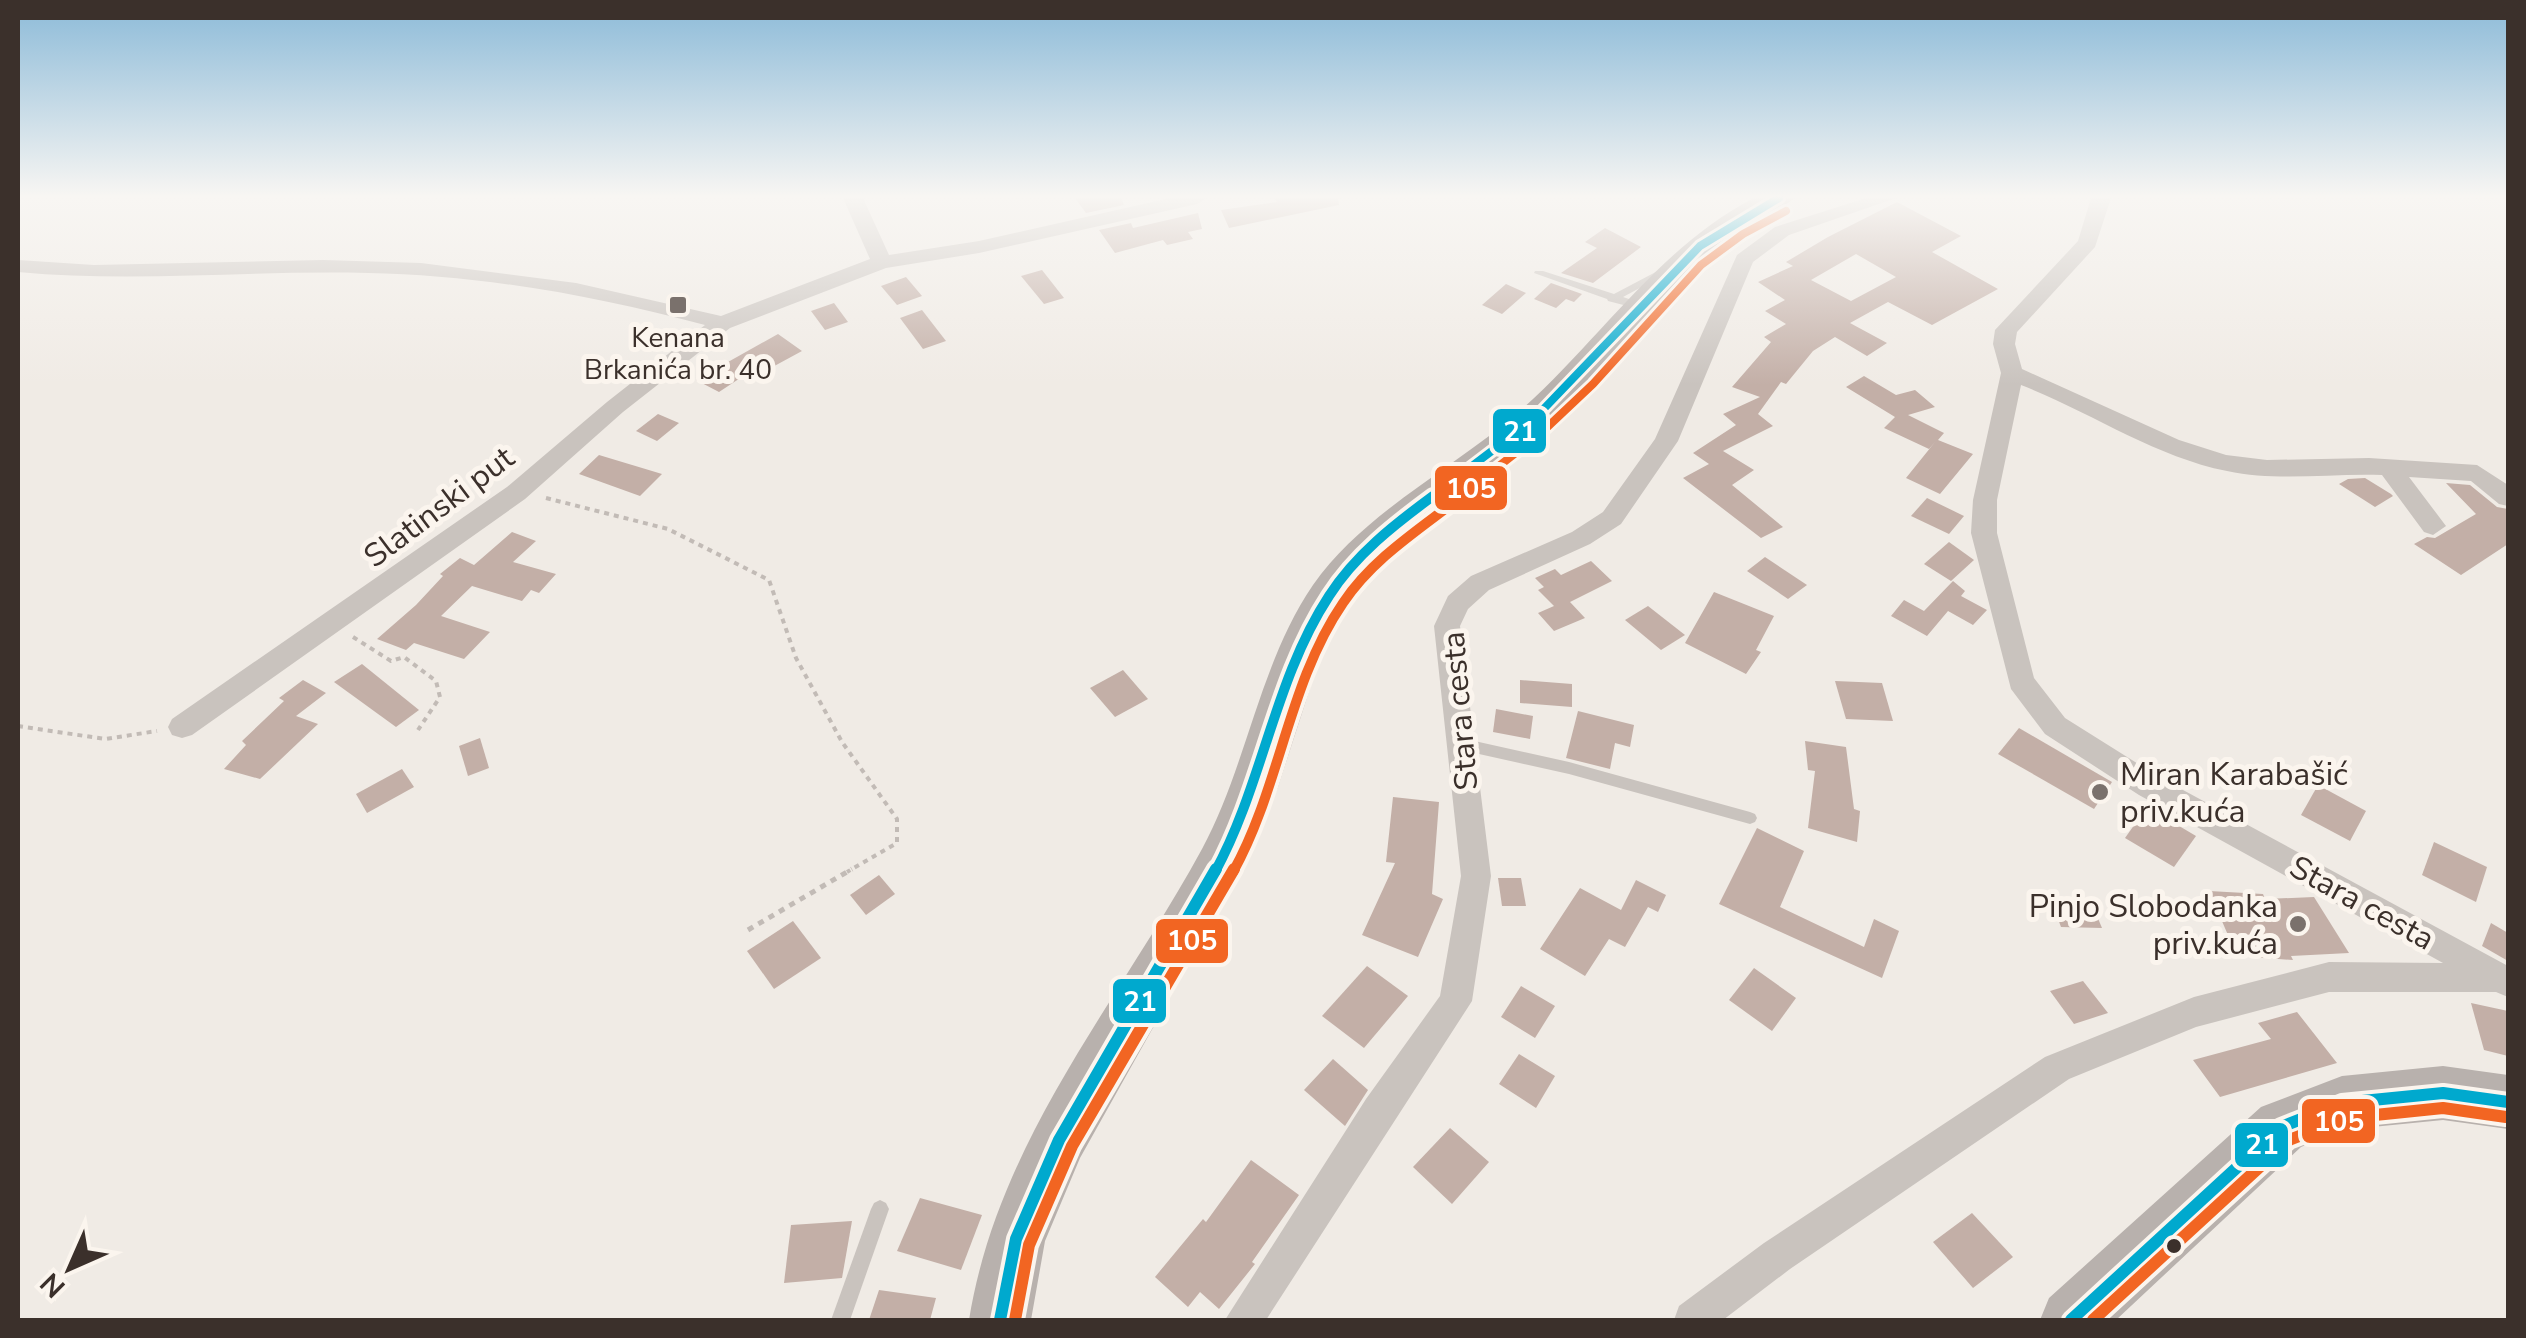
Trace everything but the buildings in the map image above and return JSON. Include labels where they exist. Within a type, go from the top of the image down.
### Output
[{"type":"main road","points":[[1000,1320],[1015,1241],[1060,1140],[1222,860],[1254,787],[1295,667],[1328,597],[1360,556],[1531,422],[1628,303],[1688,260]]},
{"type":"main road","points":[[2071,1320],[2281,1127],[2342,1103],[2443,1093],[2508,1102]]},
{"type":"street","name":"Slatinski put","points":[[182,727],[516,493],[614,407],[722,323],[892,260]]},
{"type":"street","name":"Stara cesta","points":[[1244,1320],[1378,1111],[1456,1002],[1476,876],[1448,626],[1458,602],[1480,583],[1581,538],[1612,518],[1666,441],[1743,260]]},
{"type":"street","name":"Stara cesta","points":[[2072,260],[2006,330],[2004,344],[2012,372],[1985,500],[1984,533],[2021,681],[2055,726],[2149,786],[2504,980]]},
{"type":"street","points":[[18,266],[70,272],[374,266],[637,299],[722,323]]},
{"type":"street","points":[[2012,372],[2210,460],[2269,469],[2389,467],[2478,473],[2508,498]]},
{"type":"street","points":[[2389,467],[2433,526]]},
{"type":"street","name":"Stara cesta","points":[[1693,1320],[1777,1256],[2057,1068],[2194,1012],[2328,977],[2504,980]]},
{"type":"lane","points":[[1539,272],[1628,303]]},
{"type":"lane","points":[[1461,744],[1570,768],[1750,818]]},
{"type":"lane","points":[[840,1320],[880,1209]]},
{"type":"path","points":[[516,493],[568,501],[668,529],[769,580],[796,658],[842,742],[897,819],[896,843],[748,930]]},
{"type":"path","points":[[333,623],[391,661],[404,657],[432,672],[442,690],[440,707],[418,730]]},
{"type":"path","points":[[18,726],[104,739],[182,727]]},
{"type":"transit line","name":"21","points":[[1000,1320],[1013,1249],[1036,1189],[1085,1093],[1221,861],[1249,795],[1296,658],[1329,595],[1349,569],[1398,522],[1534,419],[1685,260]]},
{"type":"transit line","name":"105","points":[[1015,1320],[1029,1245],[1072,1146],[1236,866],[1268,792],[1309,673],[1341,605],[1371,567],[1540,434],[1593,384],[1707,260]]},
{"type":"transit line","name":"21","points":[[2071,1320],[2281,1127],[2342,1103],[2443,1093],[2508,1102]]},
{"type":"transit line","name":"105","points":[[2093,1320],[2289,1140],[2346,1118],[2443,1108],[2506,1117]]},
{"type":"place","name":"Kenana Brkanića br. 40","points":[[678,305]]},
{"type":"place","name":"Miran Karabašić priv.kuća","points":[[2100,792]]},
{"type":"place","name":"Pinjo Slobodanka priv.kuća","points":[[2298,924]]}]
